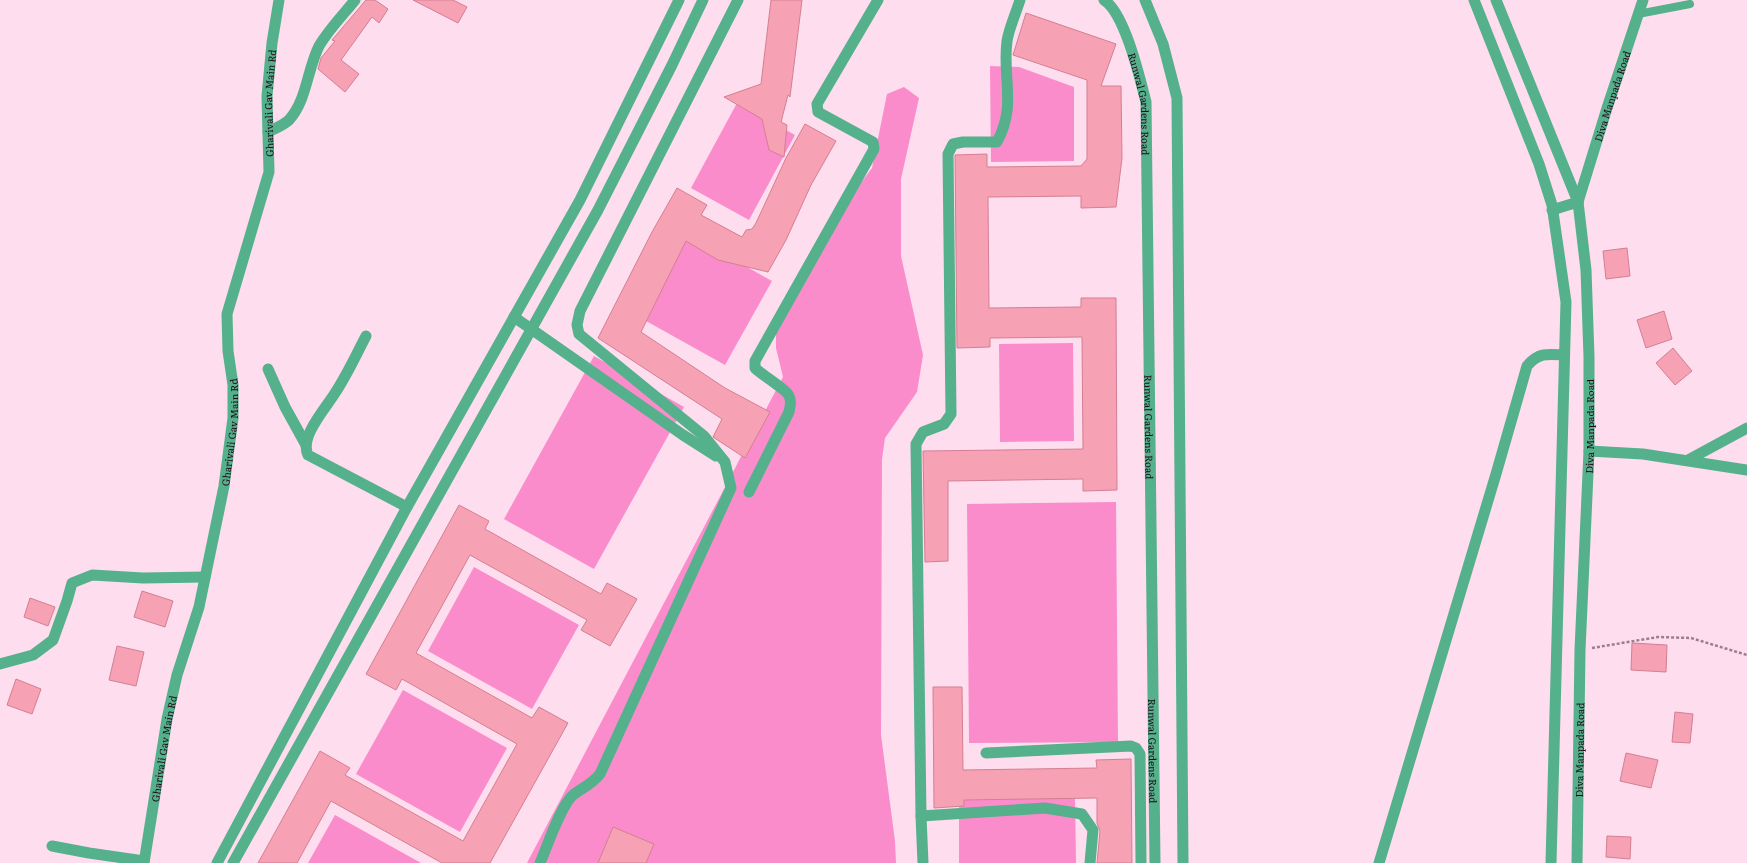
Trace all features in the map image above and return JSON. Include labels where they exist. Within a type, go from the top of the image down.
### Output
[{"type":"street","name":"Gharivali Gav Main Rd","points":[[144,862],[167,718],[178,675],[199,607],[224,486],[233,418],[233,384],[228,351],[227,314],[269,172],[267,96],[272,43],[279,0]]},
{"type":"street","points":[[268,132],[288,121],[299,105],[319,47],[355,0]]},
{"type":"street","points":[[217,863],[407,507],[580,200],[679,0]]},
{"type":"street","points":[[233,863],[598,210],[672,65],[703,0]]},
{"type":"street","points":[[540,863],[566,804],[573,795],[592,783],[604,766],[731,488],[725,462],[704,436],[579,334],[577,325],[580,311],[738,0]]},
{"type":"street","points":[[749,492],[789,412],[791,401],[789,395],[762,376],[755,368],[755,361],[874,149],[873,142],[818,112],[817,104],[878,0]]},
{"type":"street","points":[[923,863],[920,816],[916,444],[923,432],[944,424],[951,414],[948,154],[953,144],[997,142],[1004,128],[1009,99],[1007,41],[1020,0]]},
{"type":"street","name":"Runwal Gardens Road","points":[[1104,0],[1119,19],[1125,33],[1133,54],[1146,102],[1155,863]]},
{"type":"street","points":[[1144,0],[1163,44],[1177,98],[1183,863]]},
{"type":"street","points":[[1474,0],[1539,164],[1552,210],[1566,302],[1551,863]]},
{"type":"street","points":[[1496,0],[1578,202],[1552,210]]},
{"type":"street","name":"Diva Manpada Road","points":[[1577,863],[1580,650],[1589,451],[1589,357],[1586,278],[1578,202],[1643,0]]},
{"type":"street","points":[[514,317],[683,435],[725,462]]},
{"type":"street","points":[[306,446],[317,419],[335,394],[366,336]]},
{"type":"street","points":[[1379,863],[1527,366],[1534,357],[1547,354],[1564,355]]},
{"type":"street","points":[[268,369],[285,407],[306,446],[308,456],[407,507]]},
{"type":"street","points":[[1688,460],[1747,428]]},
{"type":"street","points":[[1589,451],[1642,454],[1747,470]]},
{"type":"street","points":[[0,664],[33,655],[53,640],[67,602],[72,583],[92,575],[143,578],[205,577]]},
{"type":"street","points":[[986,752],[1131,746],[1136,748],[1140,754],[1141,863]]},
{"type":"street","points":[[920,816],[1045,808],[1082,814],[1093,830],[1090,863]]},
{"type":"street","points":[[52,846],[144,862]]},
{"type":"lane","points":[[1638,14],[1690,4]]},
{"type":"path","points":[[1580,650],[1658,636],[1691,638],[1747,655]]},
{"type":"shaded area","points":[[990,66],[1019,67],[1074,87],[1074,161],[991,162]]},
{"type":"shaded area","points":[[904,87],[919,98],[901,179],[901,256],[923,355],[917,392],[885,438],[882,459],[881,735],[895,841],[896,863],[527,863],[783,377],[776,348],[776,327],[827,228],[872,168],[887,94]]},
{"type":"shaded area","points":[[737,103],[795,135],[749,220],[691,188]]},
{"type":"shaded area","points":[[668,223],[772,281],[725,365],[621,307]]},
{"type":"shaded area","points":[[1073,343],[1074,441],[1000,442],[999,344]]},
{"type":"shaded area","points":[[594,356],[684,407],[594,569],[504,519]]},
{"type":"shaded area","points":[[1116,502],[1118,742],[969,743],[967,504]]},
{"type":"shaded area","points":[[474,567],[579,625],[532,709],[428,651]]},
{"type":"shaded area","points":[[403,690],[507,748],[460,832],[356,774]]},
{"type":"shaded area","points":[[1075,796],[1076,863],[959,863],[959,798]]},
{"type":"shaded area","points":[[335,815],[421,863],[308,863]]},
{"type":"building","points":[[366,0],[375,0],[388,9],[379,23],[372,17],[341,60],[359,74],[345,92],[318,69],[321,58],[335,41],[332,40]]},
{"type":"building","points":[[413,0],[453,0],[467,7],[458,23]]},
{"type":"building","points":[[771,0],[802,0],[790,97],[788,95],[781,122],[787,125],[784,157],[769,150],[762,119],[724,97],[761,84]]},
{"type":"building","points":[[1026,13],[1116,44],[1101,86],[1121,86],[1122,158],[1116,207],[1081,208],[1081,196],[988,197],[989,308],[1081,307],[1081,298],[1116,298],[1117,490],[1083,491],[1083,479],[948,481],[948,561],[925,562],[923,451],[1083,449],[1082,337],[990,338],[990,347],[957,348],[955,155],[987,154],[987,167],[1081,166],[1087,159],[1087,80],[1013,55]]},
{"type":"building","points":[[805,124],[836,141],[811,185],[786,240],[768,272],[718,260],[686,241],[641,332],[725,388],[770,412],[745,458],[713,437],[722,419],[598,338],[652,232],[677,188],[707,205],[701,215],[742,237],[746,230],[752,229],[756,223],[786,158]]},
{"type":"building","points":[[1627,248],[1630,276],[1606,279],[1603,251]]},
{"type":"building","points":[[1664,311],[1672,339],[1646,348],[1637,320]]},
{"type":"building","points":[[1673,348],[1692,371],[1675,385],[1656,363]]},
{"type":"building","points":[[459,505],[489,521],[485,529],[601,594],[607,583],[637,599],[610,646],[581,630],[587,620],[470,555],[416,653],[532,718],[539,707],[568,723],[490,863],[442,863],[331,801],[297,863],[258,863],[320,751],[350,768],[345,775],[463,841],[517,744],[402,679],[396,690],[366,674]]},
{"type":"building","points":[[142,591],[173,601],[165,627],[134,617]]},
{"type":"building","points":[[30,598],[55,607],[48,626],[24,617]]},
{"type":"building","points":[[1632,643],[1667,645],[1666,672],[1631,670]]},
{"type":"building","points":[[117,646],[144,652],[136,686],[109,680]]},
{"type":"building","points":[[16,679],[41,689],[32,714],[7,705]]},
{"type":"building","points":[[933,687],[962,687],[963,770],[1097,768],[1096,760],[1131,759],[1132,863],[1097,863],[1100,831],[1097,823],[1097,798],[964,800],[964,806],[934,808]]},
{"type":"building","points":[[1675,712],[1693,714],[1690,743],[1672,742]]},
{"type":"building","points":[[1626,753],[1658,760],[1651,788],[1620,781]]},
{"type":"building","points":[[613,827],[654,844],[646,863],[598,863]]},
{"type":"building","points":[[1607,836],[1631,837],[1630,859],[1606,857]]}]
